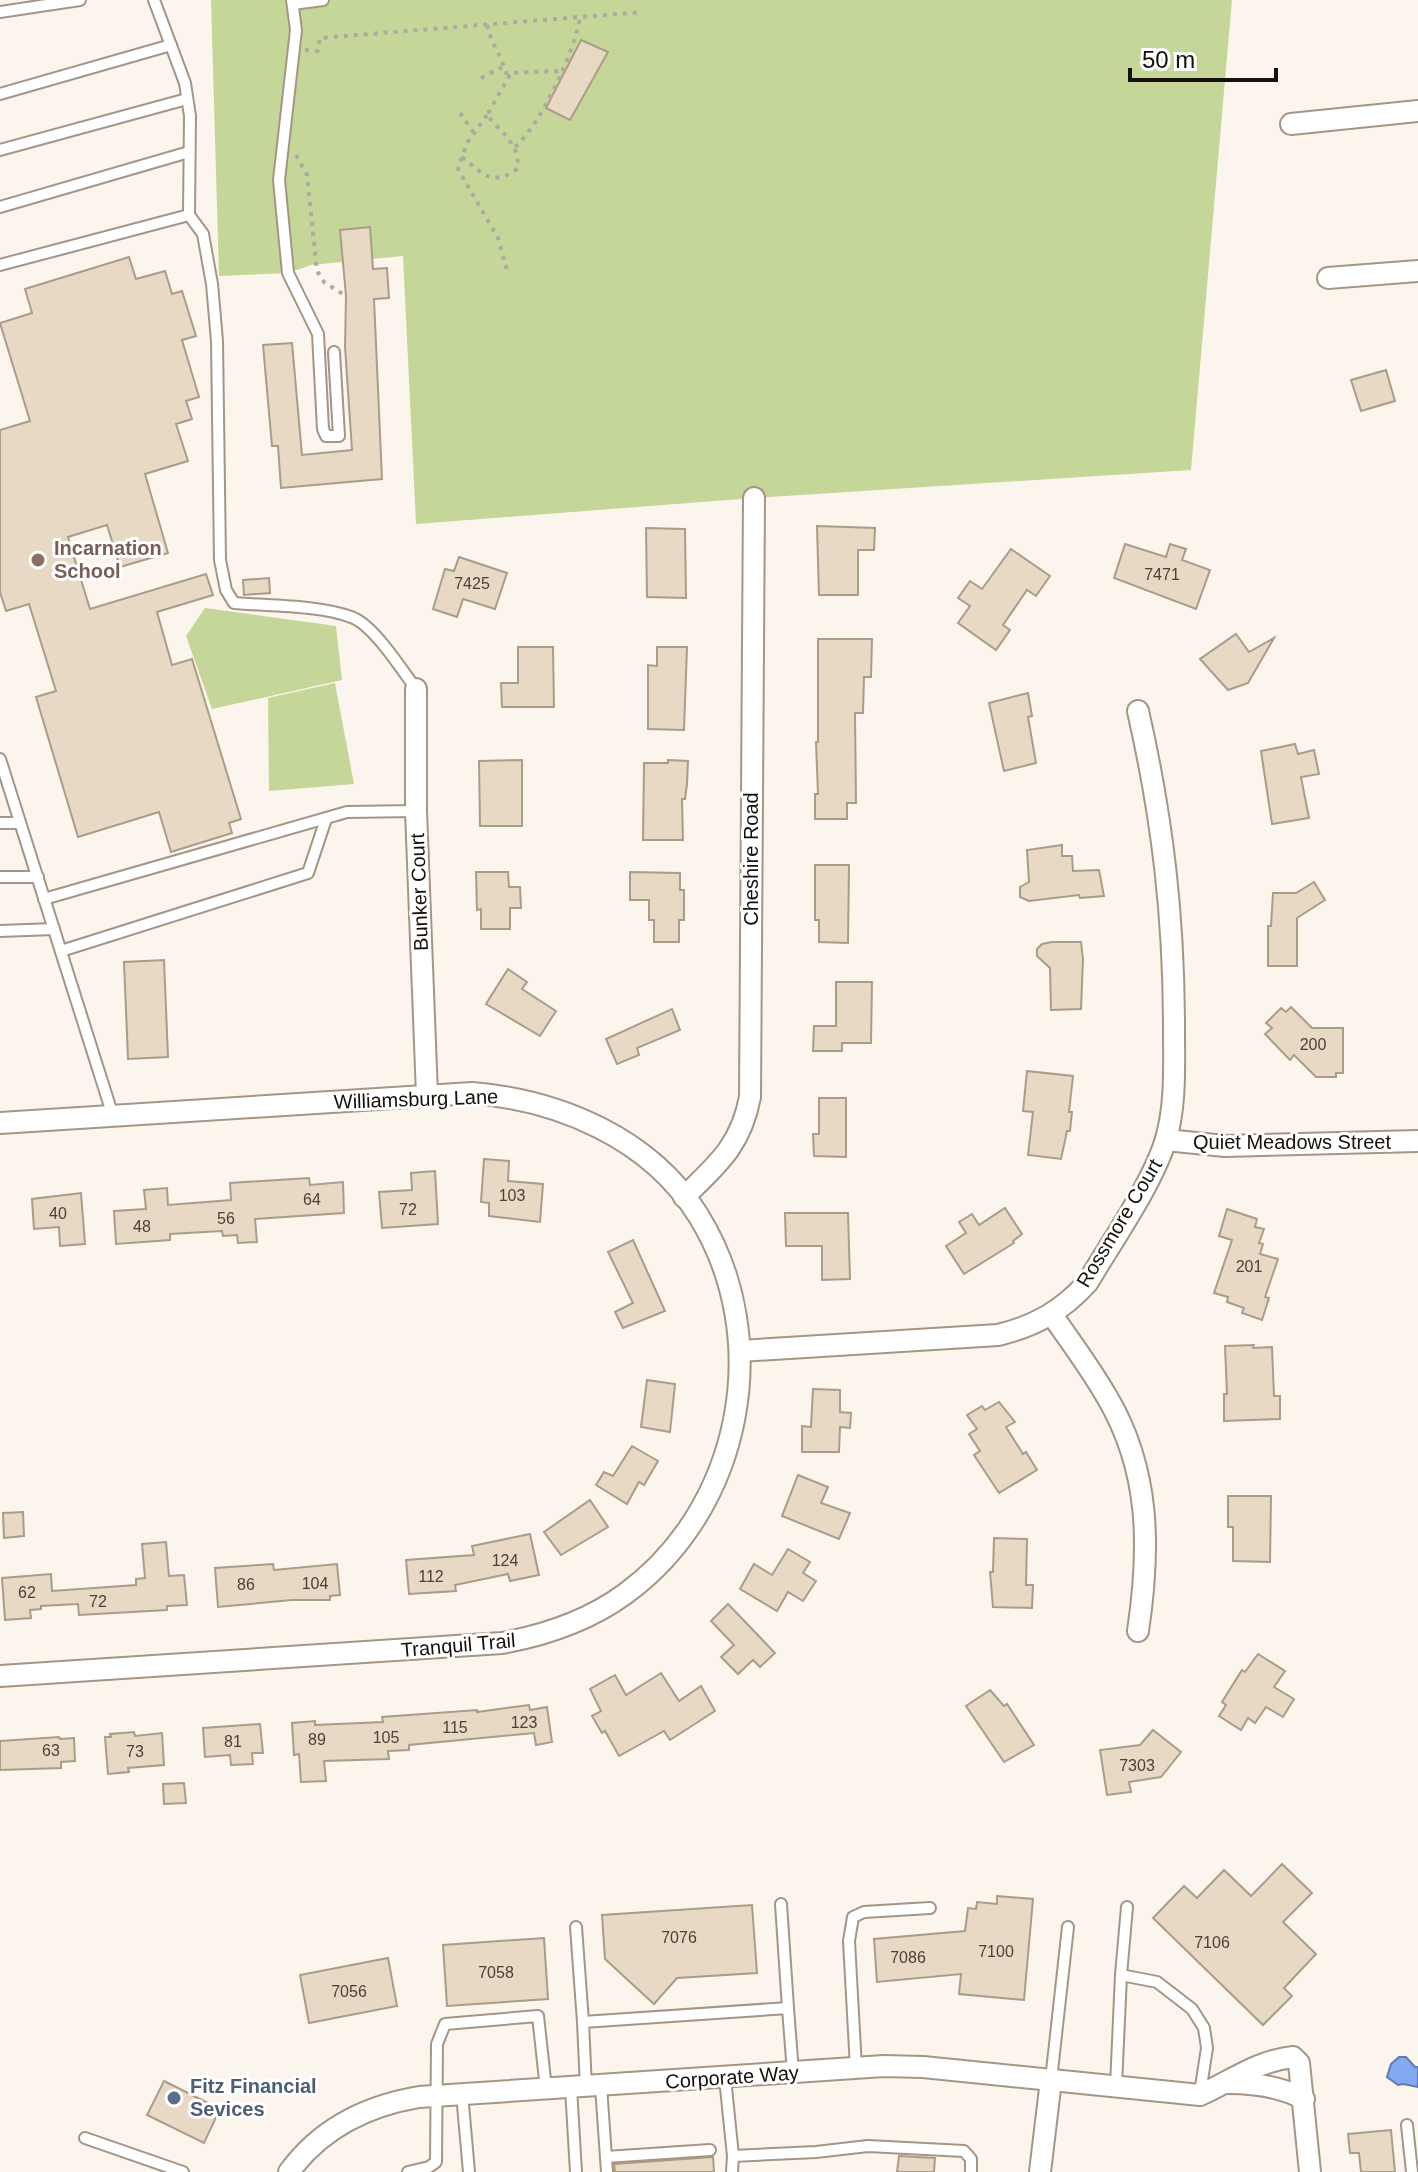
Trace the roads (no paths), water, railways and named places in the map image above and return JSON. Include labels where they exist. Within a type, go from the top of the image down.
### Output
[{"type":"street","points":[[1291,124],[1418,111]]},
{"type":"street","points":[[1328,278],[1418,271]]},
{"type":"street","name":"Cheshire Road","points":[[684,1197],[723,1159],[739,1137],[750,1097],[754,498]]},
{"type":"street","name":"Bunker Court","points":[[416,689],[416,811],[427,1095]]},
{"type":"street","name":"Rossmore Court","points":[[740,1351],[998,1335],[1020,1330],[1052,1315],[1088,1282],[1159,1159],[1166,1140],[1174,1091],[1174,984],[1169,887],[1160,821],[1138,711]]},
{"type":"street","name":"Williamsburg Lane","points":[[0,1123],[472,1093],[505,1096],[569,1113],[595,1124],[634,1149],[684,1197],[698,1215],[717,1250],[727,1279],[740,1351]]},
{"type":"street","name":"Quiet Meadows Street","points":[[1166,1140],[1225,1146],[1418,1141]]},
{"type":"street","points":[[1052,1315],[1109,1399],[1135,1461],[1143,1492],[1146,1529],[1138,1631]]},
{"type":"street","name":"Tranquil Trail","points":[[0,1676],[502,1643],[564,1627],[623,1596],[647,1577],[690,1527],[712,1491],[727,1453],[737,1413],[740,1351]]},
{"type":"street","points":[[1200,2095],[1228,2083],[1245,2069],[1293,2057],[1299,2063],[1310,2172]]},
{"type":"street","name":"Corporate Way","points":[[289,2172],[315,2142],[361,2112],[392,2101],[436,2096],[856,2068],[923,2067],[1200,2095]]},
{"type":"street","points":[[1040,2172],[1051,2080]]},
{"type":"street","points":[[1228,2083],[1245,2083],[1291,2092],[1304,2099]]},
{"type":"lane","points":[[0,12],[80,0]]},
{"type":"lane","points":[[154,0],[185,83],[189,215],[203,234],[212,284],[217,341],[220,560],[226,590],[234,603],[302,608],[353,617],[382,643],[416,689]]},
{"type":"lane","points":[[323,0],[293,2],[296,30],[279,180],[288,273],[318,334],[323,429],[326,436],[339,436],[334,352]]},
{"type":"lane","points":[[0,94],[171,45]]},
{"type":"lane","points":[[0,150],[187,99]]},
{"type":"lane","points":[[0,207],[189,152]]},
{"type":"lane","points":[[0,265],[189,215]]},
{"type":"lane","points":[[1,763],[113,1116]]},
{"type":"lane","points":[[44,899],[347,812],[416,811]]},
{"type":"lane","points":[[61,951],[308,873],[326,819]]},
{"type":"lane","points":[[0,823],[20,823]]},
{"type":"lane","points":[[0,877],[38,877]]},
{"type":"lane","points":[[0,931],[54,929]]},
{"type":"lane","points":[[781,1904],[793,2073]]},
{"type":"lane","points":[[1116,2086],[1127,1907]]},
{"type":"lane","points":[[856,2068],[849,1941],[853,1917],[864,1912],[930,1908]]},
{"type":"lane","points":[[576,1927],[586,2087],[576,2172]]},
{"type":"lane","points":[[1051,2080],[1068,1927]]},
{"type":"lane","points":[[1121,1975],[1157,1982],[1192,2009],[1204,2028],[1207,2048],[1200,2095]]},
{"type":"lane","points":[[583,2022],[788,2008]]},
{"type":"lane","points":[[408,2172],[436,2162],[437,2044],[445,2024],[538,2016],[546,2089]]},
{"type":"lane","points":[[725,2078],[732,2172]]},
{"type":"lane","points":[[586,2087],[606,2157],[607,2172]]},
{"type":"lane","points":[[462,2094],[469,2172]]},
{"type":"lane","points":[[1407,2125],[1412,2172]]},
{"type":"lane","points":[[85,2138],[183,2172]]},
{"type":"lane","points":[[733,2156],[897,2146],[964,2151],[971,2159],[971,2172]]},
{"type":"lane","points":[[606,2157],[710,2150]]},
{"type":"water","points":[[1399,2057],[1406,2057],[1418,2067],[1418,2087],[1398,2085],[1387,2077],[1391,2064]]},
{"type":"place","name":"Incarnation School","points":[[38,560]]},
{"type":"place","name":"Fitz Financial Sevices","points":[[174,2098]]}]
